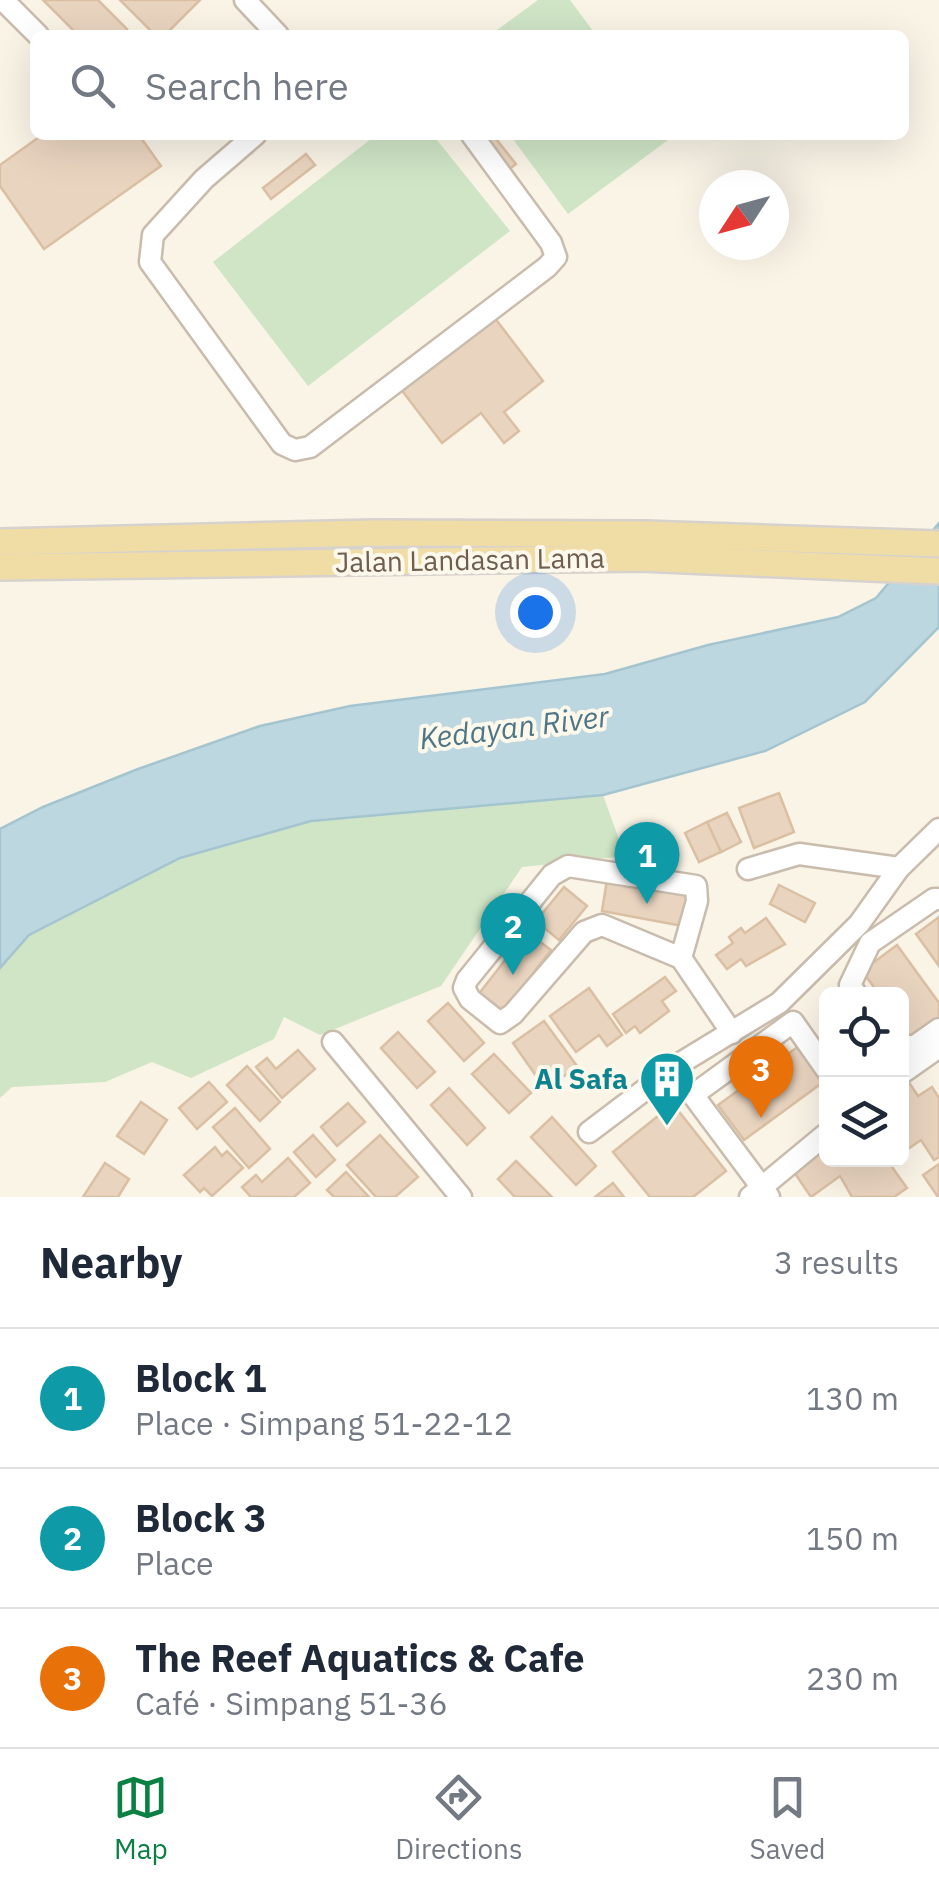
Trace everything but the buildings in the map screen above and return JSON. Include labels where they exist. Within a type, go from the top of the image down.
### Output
[{"type":"main road","name":"Jalan Landasan Lama","points":[[0,542],[372,532],[645,534],[939,544]]},
{"type":"main road","name":"Jalan Landasan Lama","points":[[0,567],[640,558],[939,571]]},
{"type":"street","points":[[3,0],[33,30]]},
{"type":"street","points":[[245,0],[273,30]]},
{"type":"street","points":[[250,140],[204,180],[153,235],[150,262],[282,444],[295,450],[310,447],[556,257],[551,243],[476,140]]},
{"type":"street","points":[[589,1132],[679,1064],[779,1003],[859,924],[900,868],[939,828]]},
{"type":"street","points":[[748,870],[799,854],[900,868]]},
{"type":"street","points":[[681,958],[697,902],[696,886],[568,866],[552,875],[464,988],[470,999],[500,1022],[513,1014],[584,932],[602,925],[681,958],[732,1033]]},
{"type":"street","points":[[851,987],[870,943],[934,898],[939,899]]},
{"type":"street","points":[[859,924],[870,943]]},
{"type":"street","points":[[779,1003],[819,1058]]},
{"type":"street","points":[[793,1022],[693,1094],[761,1194],[819,1140]]},
{"type":"street","points":[[909,1046],[939,1029]]},
{"type":"street","points":[[332,1042],[460,1197]]},
{"type":"street","points":[[909,1068],[939,1047]]},
{"type":"green space","points":[[538,0],[570,0],[592,30],[497,30]]},
{"type":"green space","points":[[370,140],[437,140],[510,231],[308,386],[213,262]]},
{"type":"green space","points":[[514,140],[668,140],[568,214]]},
{"type":"green space","points":[[603,795],[625,856],[522,867],[441,986],[320,1035],[284,1017],[274,1039],[191,1078],[152,1062],[105,1082],[12,1087],[0,1098],[0,968],[29,935],[180,858],[311,821]]},
{"type":"water","name":"Kedayan River","points":[[939,523],[939,627],[865,702],[765,751],[603,795],[311,821],[180,858],[29,935],[0,968],[0,829],[43,807],[260,726],[350,706],[605,674],[708,645],[838,617],[876,598]]},
{"type":"place","name":"Block 1","points":[[647,904]]},
{"type":"place","name":"Block 3","points":[[513,975]]},
{"type":"place","name":"The Reef Aquatics & Cafe","points":[[761,1118]]},
{"type":"place","name":"Al Safa","points":[[667,1128]]}]
